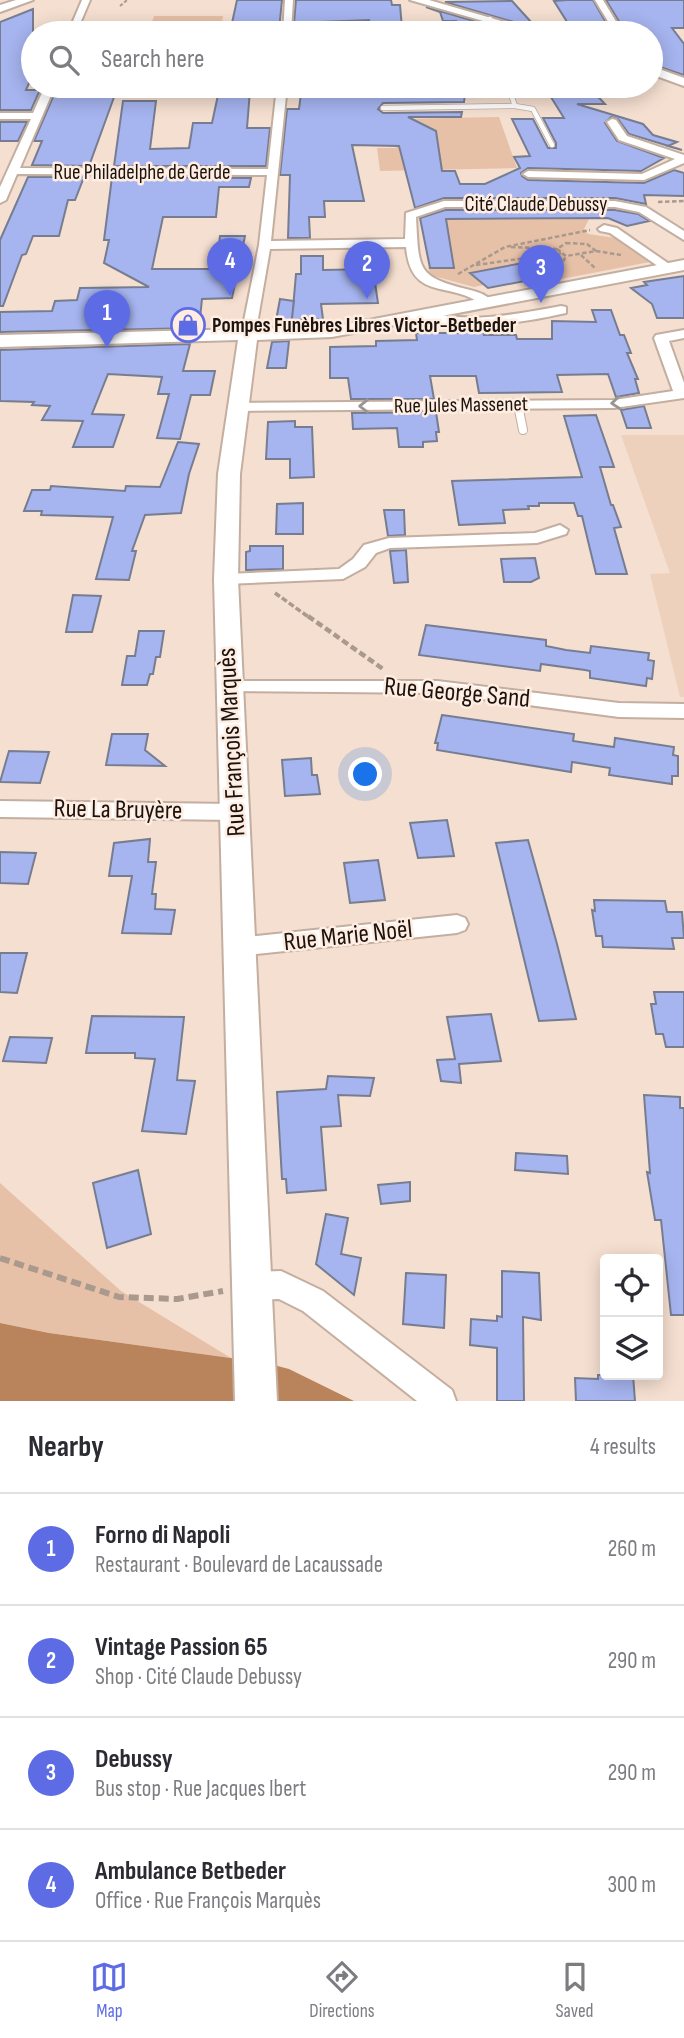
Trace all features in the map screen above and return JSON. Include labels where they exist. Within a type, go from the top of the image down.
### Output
[{"type":"main road","points":[[663,74],[684,82]]},
{"type":"main road","points":[[248,336],[332,332],[427,316],[676,266]]},
{"type":"street","points":[[0,9],[17,0]]},
{"type":"street","points":[[0,9],[27,0]]},
{"type":"street","points":[[77,21],[86,0]]},
{"type":"street","points":[[287,21],[289,0]]},
{"type":"street","points":[[416,0],[497,21]]},
{"type":"street","points":[[599,0],[612,21]]},
{"type":"street","points":[[0,200],[3,187],[45,98]]},
{"type":"street","name":"Rue François Marquès","points":[[256,1401],[238,947],[236,812],[229,687],[240,579],[229,474],[248,336],[265,245],[280,98]]},
{"type":"street","points":[[0,116],[37,116]]},
{"type":"street","points":[[612,122],[623,138],[684,159]]},
{"type":"street","points":[[528,174],[644,177],[684,159]]},
{"type":"street","name":"Rue Philadelphe de Gerde","points":[[12,171],[271,172]]},
{"type":"street","name":"Cité Claude Debussy","points":[[488,303],[481,296],[425,281],[415,271],[410,215],[444,204],[633,206],[684,236]]},
{"type":"street","name":"Cité Claude Debussy","points":[[604,229],[613,230],[676,266]]},
{"type":"street","points":[[265,245],[412,243]]},
{"type":"street","points":[[427,316],[437,320],[503,321],[561,310]]},
{"type":"street","points":[[683,394],[662,338],[684,334]]},
{"type":"street","points":[[0,341],[248,336]]},
{"type":"street","name":"Rue Jules Massenet","points":[[237,407],[614,404],[683,394]]},
{"type":"street","points":[[240,579],[342,574],[359,563],[370,549],[389,543],[537,538],[560,530]]},
{"type":"street","name":"Rue George Sand","points":[[229,687],[437,687],[619,710],[684,711]]},
{"type":"street","name":"Rue La Bruyère","points":[[0,809],[236,812]]},
{"type":"street","name":"Rue Marie Noël","points":[[238,947],[457,924]]},
{"type":"street","points":[[251,1286],[281,1285],[313,1301],[441,1401]]},
{"type":"lane","points":[[486,21],[490,19]]},
{"type":"lane","points":[[512,98],[515,106]]},
{"type":"lane","points":[[383,108],[515,106],[533,109],[552,145]]},
{"type":"lane","points":[[518,405],[523,430]]},
{"type":"path","points":[[120,6],[128,0]]},
{"type":"path","points":[[669,201],[684,201]]},
{"type":"path","points":[[439,285],[505,247],[604,229]]},
{"type":"path","points":[[555,236],[566,243]]},
{"type":"path","points":[[505,247],[556,248],[566,243],[587,244],[596,251],[566,256],[556,248]]},
{"type":"path","points":[[472,266],[561,253]]},
{"type":"path","points":[[240,579],[407,686]]},
{"type":"path","points":[[0,1258],[119,1297],[177,1300],[251,1286]]},
{"type":"shaded area","points":[[154,16],[223,16],[222,21],[152,21]]},
{"type":"shaded area","points":[[499,117],[517,168],[380,171],[377,148],[396,148],[393,119]]},
{"type":"shaded area","points":[[445,218],[589,219],[584,229],[588,234],[616,238],[650,262],[551,281],[528,262],[488,284],[474,287],[430,275],[428,267],[454,264]]},
{"type":"shaded area","points":[[621,435],[684,435],[684,697],[680,697],[650,574],[670,573]]},
{"type":"shaded area","points":[[0,1183],[121,1291],[231,1358],[49,1333],[0,1323]]},
{"type":"shaded area","points":[[0,1323],[49,1333],[266,1363],[289,1369],[354,1401],[0,1401]]},
{"type":"building","points":[[237,0],[282,0],[280,21],[232,21]]},
{"type":"building","points":[[296,0],[391,0],[392,5],[400,5],[401,21],[369,20],[294,21]]},
{"type":"building","points":[[593,0],[605,21],[566,21],[554,1]]},
{"type":"building","points":[[606,0],[684,0],[684,28],[672,28],[684,44],[684,75],[663,68],[663,21],[619,21]]},
{"type":"building","points":[[512,1],[530,21],[510,21],[445,2]]},
{"type":"building","points":[[426,7],[474,21],[443,21],[440,12]]},
{"type":"building","points":[[33,9],[33,21],[21,21],[21,98],[36,98],[31,110],[0,110],[0,22]]},
{"type":"building","points":[[53,98],[114,98],[89,166],[32,165],[42,141],[34,141]]},
{"type":"building","points":[[217,98],[249,98],[247,128],[270,128],[266,166],[114,166],[123,101],[156,101],[150,149],[189,148],[193,123],[212,123]]},
{"type":"building","points":[[300,98],[464,98],[464,102],[383,103],[378,109],[383,113],[462,112],[461,117],[408,117],[436,131],[442,171],[455,171],[460,184],[485,184],[520,168],[514,157],[530,156],[512,119],[533,119],[548,148],[556,148],[543,118],[564,118],[552,98],[599,98],[605,104],[577,104],[643,124],[653,135],[677,142],[668,146],[629,134],[618,119],[611,117],[605,123],[617,141],[664,158],[641,171],[528,168],[521,173],[522,176],[528,180],[644,183],[674,170],[684,173],[684,196],[644,195],[646,204],[615,198],[444,198],[415,208],[399,146],[352,145],[364,201],[324,201],[325,217],[309,217],[310,238],[288,238],[290,175],[280,175],[287,109],[299,109]]},
{"type":"building","points":[[0,122],[27,122],[18,141],[0,141]]},
{"type":"building","points":[[28,177],[84,177],[75,200],[68,200],[59,236],[33,236],[26,254],[22,255],[3,306],[0,306],[0,240]]},
{"type":"building","points":[[112,177],[251,178],[249,187],[219,187],[216,217],[163,217],[152,269],[216,269],[220,236],[245,236],[232,298],[202,299],[199,328],[0,332],[0,312],[52,311],[55,301],[77,300],[80,288],[149,287],[104,263],[109,240],[104,240]]},
{"type":"building","points":[[445,210],[615,210],[638,214],[649,221],[627,226],[608,218],[446,219],[454,268],[430,268],[420,218]]},
{"type":"building","points":[[301,256],[323,256],[323,270],[373,269],[378,303],[321,304],[323,319],[292,320],[296,274],[301,274]]},
{"type":"building","points":[[528,262],[546,277],[488,288],[470,273]]},
{"type":"building","points":[[684,276],[684,318],[657,318],[652,304],[631,288],[647,285],[644,282]]},
{"type":"building","points":[[280,299],[294,301],[291,325],[275,326]]},
{"type":"building","points":[[592,310],[611,310],[620,335],[624,335],[631,353],[627,353],[638,379],[635,379],[639,393],[616,397],[608,374],[557,375],[562,392],[479,393],[476,376],[430,376],[434,399],[351,399],[348,378],[330,378],[330,347],[376,346],[376,341],[417,340],[416,333],[458,333],[457,329],[483,329],[484,335],[516,335],[517,339],[552,339],[552,321],[596,322]]},
{"type":"building","points":[[289,341],[286,368],[267,368],[272,342]]},
{"type":"building","points":[[190,344],[183,371],[215,371],[210,395],[191,395],[180,439],[157,438],[169,394],[158,394],[162,377],[108,374],[92,414],[124,415],[113,447],[73,447],[83,421],[42,420],[50,406],[32,405],[34,402],[0,401],[0,350]]},
{"type":"building","points":[[644,406],[651,428],[627,428],[621,410]]},
{"type":"building","points":[[436,412],[439,432],[436,432],[437,441],[423,442],[423,447],[399,447],[397,428],[353,429],[352,413]]},
{"type":"building","points":[[596,415],[614,467],[600,467],[611,505],[621,527],[614,528],[627,574],[596,574],[582,516],[578,516],[574,503],[539,503],[539,506],[528,506],[529,509],[503,510],[505,523],[459,525],[452,481],[582,477],[564,416]]},
{"type":"building","points":[[295,421],[295,427],[312,427],[314,477],[290,478],[290,459],[266,459],[268,422]]},
{"type":"building","points":[[178,442],[199,444],[189,474],[181,513],[145,515],[132,551],[136,551],[129,580],[96,579],[113,517],[41,515],[42,511],[24,511],[32,490],[50,490],[51,486],[125,491],[126,486],[160,487]]},
{"type":"building","points":[[303,503],[303,534],[276,534],[277,504]]},
{"type":"building","points":[[384,510],[404,510],[405,535],[388,536]]},
{"type":"building","points":[[250,546],[283,546],[283,569],[246,570],[246,552],[250,551]]},
{"type":"building","points":[[406,550],[408,582],[394,583],[390,551]]},
{"type":"building","points":[[535,558],[539,578],[531,582],[504,582],[501,559]]},
{"type":"building","points":[[73,595],[101,596],[92,632],[66,632]]},
{"type":"building","points":[[426,625],[546,640],[546,646],[566,650],[590,653],[591,646],[649,653],[648,660],[654,661],[652,679],[647,678],[646,686],[590,678],[590,671],[585,670],[541,664],[540,671],[419,655]]},
{"type":"building","points":[[139,631],[164,631],[160,657],[156,657],[153,674],[150,674],[147,685],[122,685],[127,656],[135,656]]},
{"type":"building","points":[[442,715],[574,734],[573,741],[614,747],[615,738],[674,747],[673,755],[678,756],[678,776],[672,776],[672,784],[609,775],[610,768],[572,762],[571,772],[437,750],[438,743],[435,743]]},
{"type":"building","points":[[112,734],[148,734],[145,750],[165,766],[106,765]]},
{"type":"building","points":[[9,751],[49,752],[40,783],[0,782]]},
{"type":"building","points":[[311,758],[312,775],[317,775],[320,794],[285,796],[282,760]]},
{"type":"building","points":[[447,820],[454,856],[418,858],[410,823]]},
{"type":"building","points":[[150,839],[148,862],[156,862],[152,894],[156,894],[155,909],[175,910],[171,934],[122,933],[132,876],[109,876],[114,843]]},
{"type":"building","points":[[528,840],[576,1019],[539,1021],[496,843]]},
{"type":"building","points":[[0,852],[36,853],[28,884],[0,883]]},
{"type":"building","points":[[378,860],[385,900],[350,903],[344,863]]},
{"type":"building","points":[[594,900],[665,901],[667,912],[682,912],[684,938],[672,938],[674,949],[603,947],[602,936],[596,936],[592,910],[595,911]]},
{"type":"building","points":[[0,953],[27,953],[17,993],[0,992]]},
{"type":"building","points":[[654,992],[684,992],[684,1047],[666,1047],[663,1034],[656,1034],[651,1004],[656,1004]]},
{"type":"building","points":[[491,1014],[501,1061],[459,1064],[461,1083],[441,1081],[437,1060],[455,1059],[447,1017]]},
{"type":"building","points":[[92,1016],[184,1017],[177,1080],[195,1081],[186,1134],[142,1131],[155,1059],[135,1058],[135,1053],[86,1053]]},
{"type":"building","points":[[10,1037],[52,1038],[46,1063],[3,1061]]},
{"type":"building","points":[[328,1076],[374,1078],[370,1096],[338,1095],[341,1126],[321,1127],[326,1190],[287,1193],[286,1179],[282,1179],[277,1092],[326,1089]]},
{"type":"building","points":[[644,1095],[680,1097],[680,1108],[684,1108],[684,1315],[671,1315],[661,1220],[655,1220],[647,1172],[650,1173]]},
{"type":"building","points":[[516,1153],[567,1156],[568,1174],[515,1170]]},
{"type":"building","points":[[138,1170],[151,1234],[107,1248],[93,1183]]},
{"type":"building","points":[[410,1182],[410,1201],[381,1204],[378,1185]]},
{"type":"building","points":[[326,1214],[348,1218],[341,1254],[361,1258],[354,1295],[316,1264]]},
{"type":"building","points":[[502,1271],[539,1273],[541,1320],[523,1317],[524,1401],[497,1401],[497,1348],[470,1345],[471,1319],[497,1321],[497,1316],[502,1317]]},
{"type":"building","points":[[406,1273],[446,1275],[444,1328],[403,1324]]},
{"type":"building","points":[[600,1375],[600,1380],[633,1380],[635,1401],[576,1401],[575,1378],[598,1379]]},
{"type":"place","name":"Ambulance Betbeder","points":[[230,296]]},
{"type":"place","name":"Vintage Passion 65","points":[[367,299]]},
{"type":"place","name":"Debussy","points":[[541,303]]},
{"type":"place","name":"Pompes Funèbres Libres Victor-Betbeder","points":[[188,325]]},
{"type":"place","name":"Forno di Napoli","points":[[107,348]]}]
